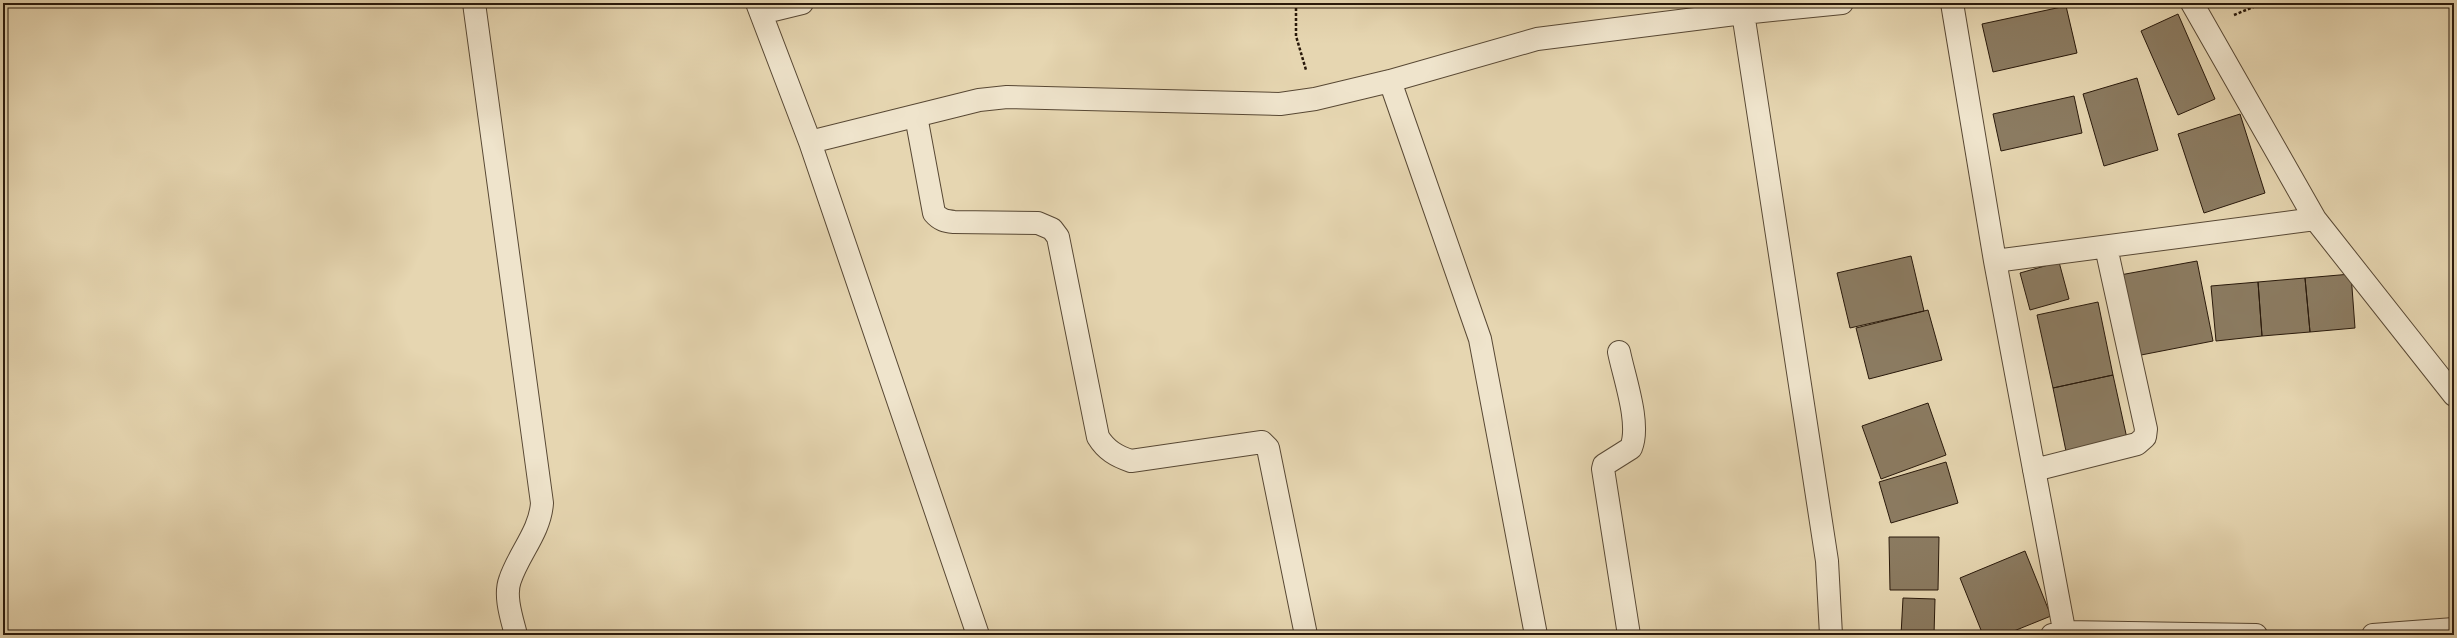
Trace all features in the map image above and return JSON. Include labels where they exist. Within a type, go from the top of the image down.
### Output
[{"type":"street","points":[[474,3],[542,503],[538,525],[510,580],[509,599],[516,635]]},
{"type":"street","points":[[802,3],[759,8],[810,142],[978,635]]},
{"type":"street","points":[[810,142],[978,100],[1007,97],[1280,104],[1315,99],[1390,81],[1537,39],[1743,13],[1842,3]]},
{"type":"street","points":[[1952,3],[1995,261],[2034,470],[2061,634],[2256,635]]},
{"type":"street","points":[[2192,3],[2315,219],[2454,395]]},
{"type":"street","points":[[1743,13],[1827,561],[1831,635]]},
{"type":"street","points":[[1390,81],[1480,339],[1536,635]]},
{"type":"street","points":[[916,116],[934,213],[937,216],[942,220],[954,222],[1038,223],[1052,229],[1058,237],[1098,437],[1103,445],[1116,456],[1131,461],[1262,442],[1265,444],[1268,448],[1306,635]]},
{"type":"street","points":[[1995,261],[2315,219]]},
{"type":"street","points":[[2034,470],[2137,444],[2145,438],[2146,429],[2106,247]]},
{"type":"street","points":[[1619,352],[1633,418],[1633,443],[1631,448],[1604,465],[1603,469],[1629,635]]},
{"type":"street","points":[[2373,635],[2454,629]]},
{"type":"path","points":[[1296,3],[1296,36],[1315,99]]},
{"type":"building","points":[[2066,6],[2077,53],[1993,72],[1982,24]]},
{"type":"building","points":[[2178,14],[2215,99],[2178,115],[2141,31]]},
{"type":"building","points":[[2137,78],[2158,150],[2104,166],[2083,94]]},
{"type":"building","points":[[2074,96],[2082,133],[2001,151],[1993,114]]},
{"type":"building","points":[[2240,114],[2265,193],[2204,213],[2178,134]]},
{"type":"building","points":[[1911,256],[1924,311],[1850,328],[1837,273]]},
{"type":"building","points":[[2197,261],[2213,341],[2136,356],[2120,275]]},
{"type":"building","points":[[2059,262],[2069,299],[2030,310],[2020,273]]},
{"type":"building","points":[[2351,274],[2355,328],[2310,332],[2305,278]]},
{"type":"building","points":[[2305,278],[2310,332],[2262,336],[2258,282]]},
{"type":"building","points":[[2258,282],[2262,336],[2216,341],[2211,286]]},
{"type":"building","points":[[2098,302],[2113,375],[2053,388],[2037,315]]},
{"type":"building","points":[[1928,310],[1942,360],[1869,379],[1856,328]]},
{"type":"building","points":[[2113,375],[2128,443],[2067,456],[2053,388]]},
{"type":"building","points":[[1928,403],[1946,455],[1881,479],[1862,426]]},
{"type":"building","points":[[1946,462],[1958,503],[1891,523],[1879,482]]},
{"type":"building","points":[[1889,537],[1939,537],[1938,590],[1890,590]]},
{"type":"building","points":[[2025,551],[2051,616],[2004,635],[1983,635],[1960,578]]},
{"type":"building","points":[[1903,598],[1935,599],[1934,635],[1901,635]]}]
